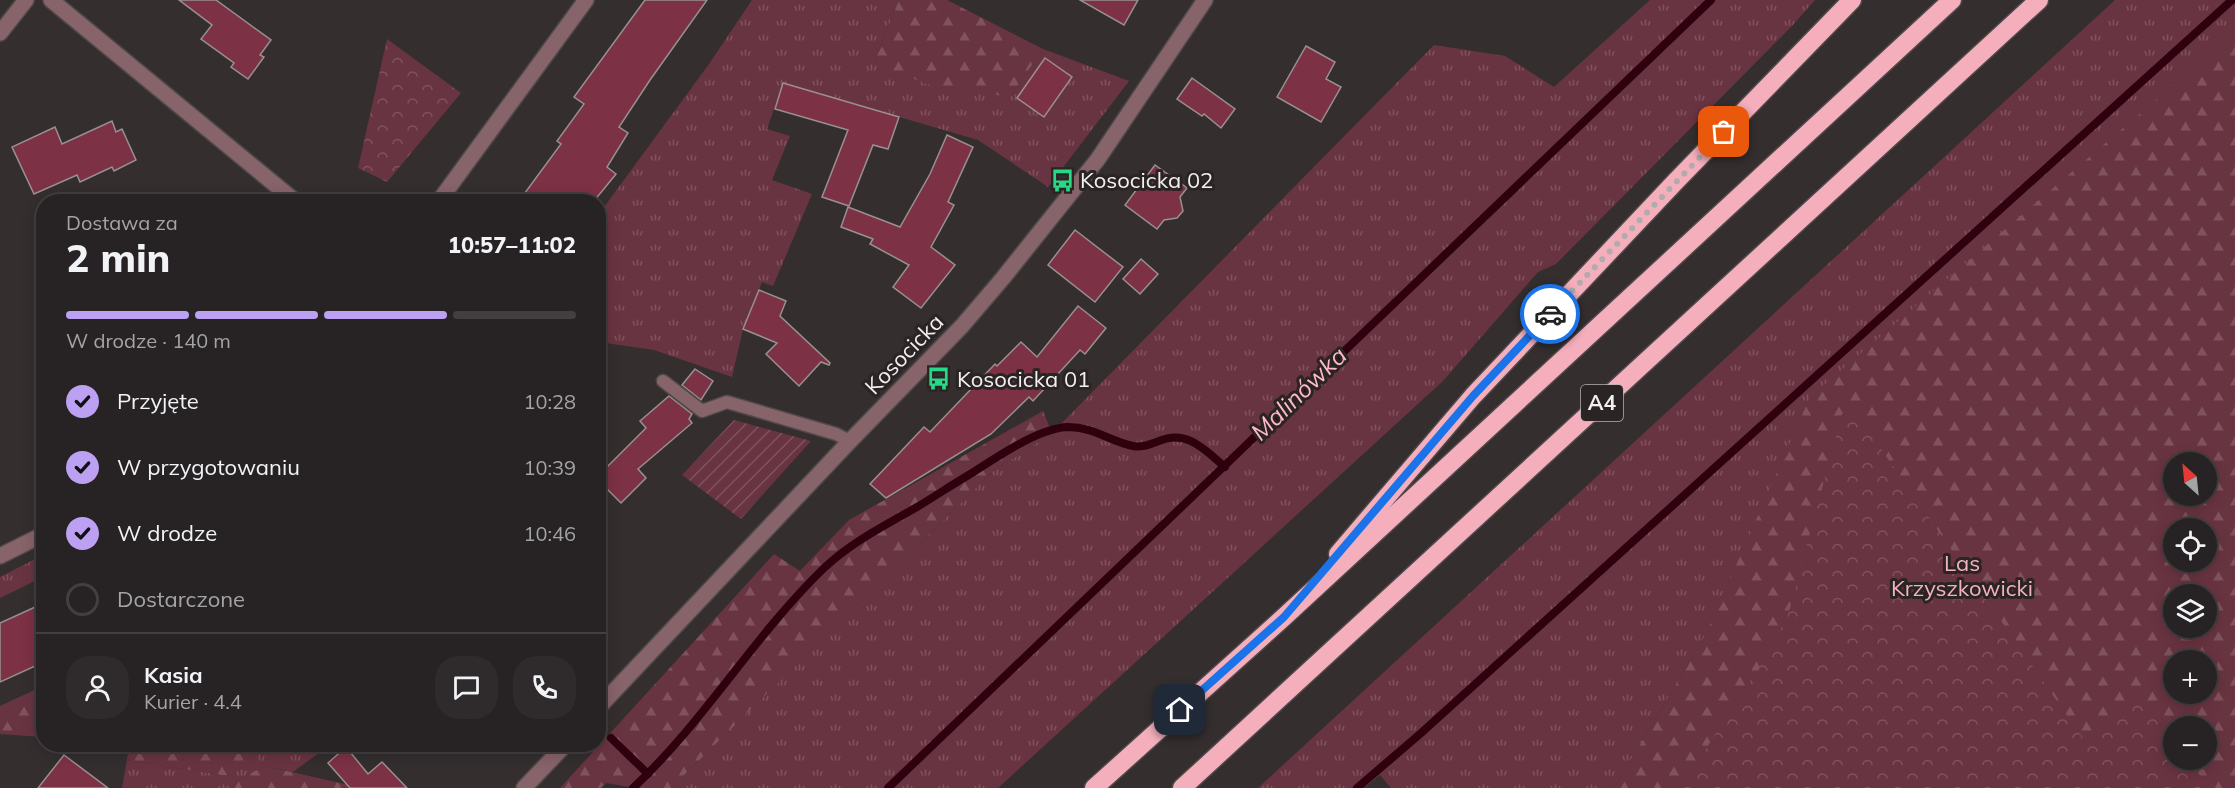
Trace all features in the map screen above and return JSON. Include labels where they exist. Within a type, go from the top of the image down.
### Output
[{"type":"highway","points":[[1284,617],[1473,396],[1676,181],[1852,0]]},
{"type":"highway","name":"A4","points":[[1094,788],[1284,617],[1952,0]]},
{"type":"highway","name":"A4","points":[[1182,788],[2039,0]]},
{"type":"highway","points":[[2021,16],[2045,0]]},
{"type":"street","points":[[0,33],[26,0]]},
{"type":"street","points":[[51,0],[287,194]]},
{"type":"street","points":[[444,194],[586,0]]},
{"type":"street","name":"Kosocicka","points":[[606,700],[962,326],[1098,159],[1205,0]]},
{"type":"street","points":[[0,556],[36,538]]},
{"type":"street","points":[[524,788],[558,752]]},
{"type":"lane","points":[[663,381],[702,411],[727,402],[836,434],[850,441]]},
{"type":"green space","points":[[752,0],[899,0],[874,62],[1010,97],[1043,49],[1129,81],[1048,187],[978,140],[783,83],[767,129],[790,136],[772,180],[812,194],[773,286],[762,282],[743,329],[732,377],[654,350],[606,343],[606,204],[709,64]]},
{"type":"green space","points":[[899,0],[947,0],[1043,49],[1010,97],[926,84],[874,62]]},
{"type":"green space","points":[[1650,0],[1815,0],[1556,264],[1538,272],[1443,381],[998,788],[671,788],[993,471],[1052,433],[1434,45],[1505,56],[1554,87]]},
{"type":"green space","points":[[2115,0],[2235,0],[2235,33],[1706,634],[1614,788],[1391,788],[1380,775],[1364,788],[1258,788]]},
{"type":"green space","name":"Las Krzyszkowicki","points":[[2235,32],[2235,788],[1614,788],[1706,634],[1810,397]]},
{"type":"green space","points":[[387,39],[461,93],[387,182],[358,168]]},
{"type":"green space","name":"Las Krzyszkowicki","points":[[1846,399],[2085,741],[2144,699],[2163,726],[2163,770],[2196,770],[2209,788],[1680,788],[1766,657],[1788,615]]},
{"type":"green space","points":[[1043,411],[1052,433],[993,471],[671,788],[635,788],[606,783],[601,788],[560,788],[593,752],[606,752],[606,738],[774,554],[800,571],[849,520]]},
{"type":"green space","points":[[734,420],[811,441],[741,519],[682,475]]},
{"type":"green space","points":[[36,559],[36,580],[0,598],[0,577]]},
{"type":"green space","points":[[36,689],[36,737],[0,734],[0,706]]},
{"type":"green space","points":[[128,752],[254,752],[257,761],[228,776],[127,760]]},
{"type":"green space","points":[[254,752],[320,752],[293,772],[265,766],[237,780],[233,788],[122,788],[127,760],[228,776],[257,761]]},
{"type":"green space","points":[[265,766],[349,785],[352,788],[233,788],[237,780]]},
{"type":"building","points":[[179,0],[216,0],[271,40],[260,55],[264,57],[248,79],[231,67],[234,63],[201,39],[212,25]]},
{"type":"building","points":[[645,0],[707,0],[619,127],[628,133],[607,167],[616,174],[600,194],[524,194],[561,144],[557,141],[584,104],[574,97]]},
{"type":"building","points":[[1080,0],[1138,0],[1124,25]]},
{"type":"building","points":[[1306,46],[1335,62],[1326,79],[1341,87],[1321,122],[1277,97]]},
{"type":"building","points":[[1045,58],[1072,77],[1044,117],[1017,98]]},
{"type":"building","points":[[1192,78],[1235,109],[1221,128],[1204,114],[1202,116],[1177,99]]},
{"type":"building","points":[[783,83],[899,117],[888,149],[873,145],[849,206],[822,197],[848,130],[775,109]]},
{"type":"building","points":[[112,121],[116,132],[122,129],[136,160],[114,171],[112,167],[80,182],[77,175],[34,194],[12,147],[55,127],[62,144]]},
{"type":"building","points":[[947,135],[973,147],[948,202],[954,205],[931,247],[955,265],[921,308],[893,287],[909,265],[870,244],[873,239],[841,227],[848,207],[900,227],[930,174]]},
{"type":"building","points":[[1155,165],[1187,188],[1180,197],[1183,211],[1177,218],[1164,220],[1157,229],[1125,205]]},
{"type":"building","points":[[1075,230],[1123,267],[1095,302],[1048,265]]},
{"type":"building","points":[[1141,259],[1158,274],[1140,294],[1123,279]]},
{"type":"building","points":[[759,290],[786,301],[780,316],[830,363],[829,365],[821,362],[799,386],[766,354],[777,343],[743,329]]},
{"type":"building","points":[[1078,306],[1106,328],[1085,354],[1080,350],[1033,401],[1029,397],[991,434],[886,498],[870,484],[924,427],[930,432],[995,364],[997,366],[1021,342],[1037,357]]},
{"type":"building","points":[[695,369],[713,381],[701,400],[682,385]]},
{"type":"building","points":[[669,396],[692,414],[689,419],[692,423],[638,469],[646,478],[621,503],[606,488],[606,468],[646,428],[640,421]]},
{"type":"building","points":[[36,607],[36,666],[0,682],[0,623]]},
{"type":"building","points":[[340,752],[350,752],[368,774],[382,762],[407,788],[350,788],[328,763]]},
{"type":"building","points":[[64,755],[108,788],[38,788]]},
{"type":"waterway","name":"Malinówka","points":[[888,788],[1711,0]]},
{"type":"waterway","points":[[1357,788],[1420,734],[2232,0]]},
{"type":"waterway","points":[[633,788],[683,736],[774,623],[833,560],[868,535],[1016,446],[1043,433],[1068,427],[1086,429],[1124,444],[1136,446],[1178,438],[1195,443],[1225,467]]},
{"type":"waterway","points":[[611,738],[648,774]]},
{"type":"way so far","points":[[1550,314],[1724,132]]},
{"type":"place","name":"Kosocicka 02","points":[[1062,180]]},
{"type":"place","name":"Kosocicka 01","points":[[939,379]]},
{"type":"route","points":[[1180,710],[1284,617],[1473,396],[1550,314]]}]
